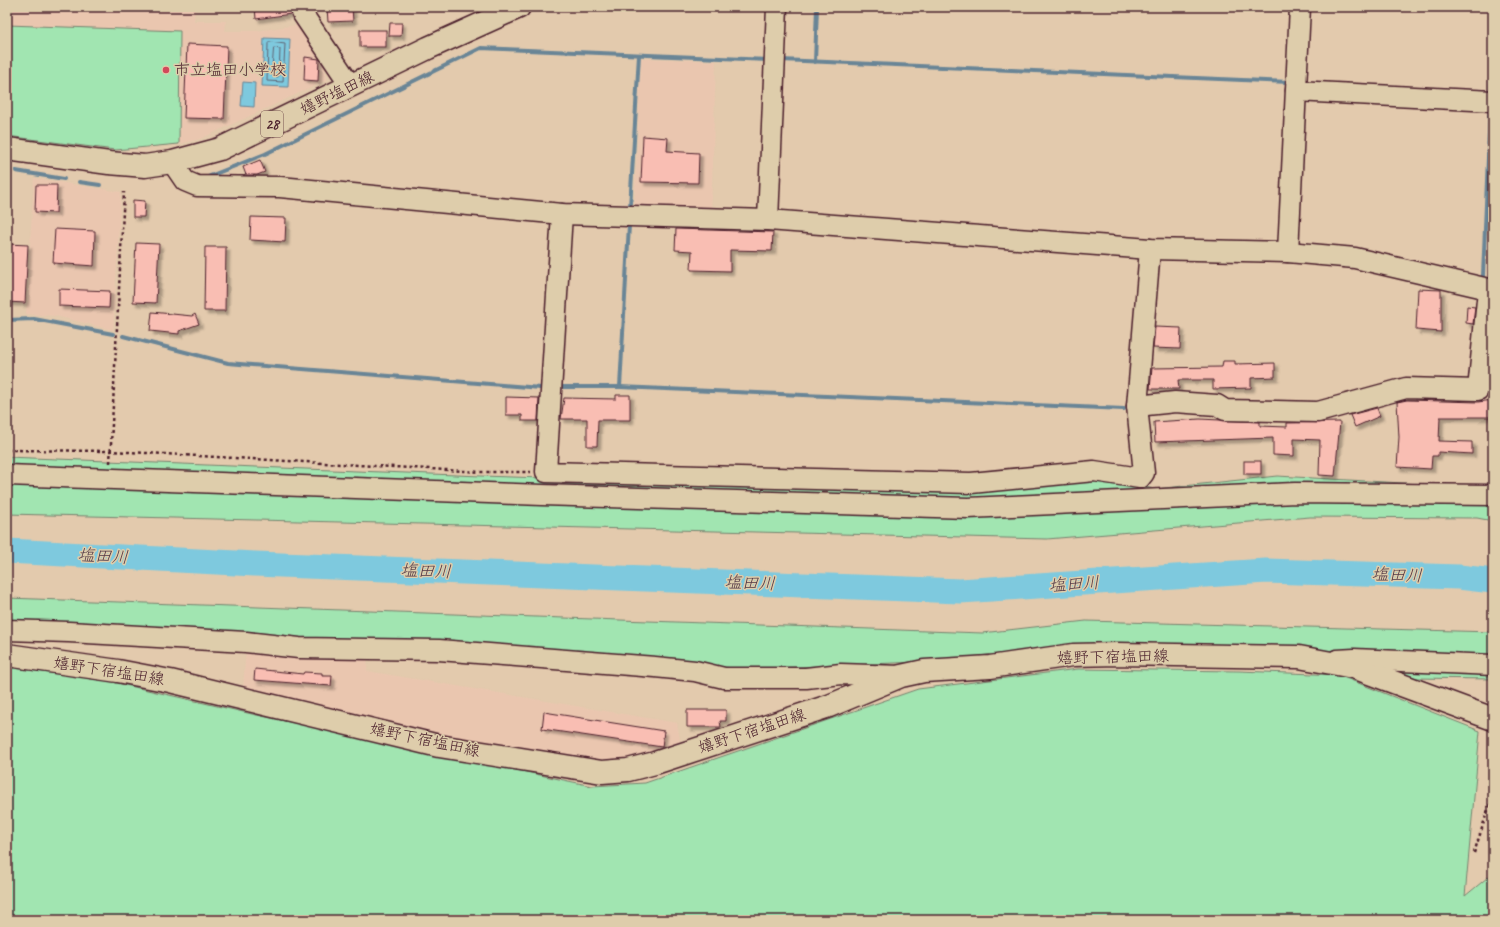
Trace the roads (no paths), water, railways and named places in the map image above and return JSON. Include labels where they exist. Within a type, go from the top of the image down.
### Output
[{"type":"main road","name":"嬉野塩田線","points":[[7,149],[145,166],[172,162],[220,149],[519,7]]},
{"type":"main road","name":"嬉野下宿塩田線","points":[[7,655],[118,671],[170,681],[439,746],[602,772],[628,770],[655,763],[829,706],[901,676],[924,671],[990,666],[1072,655],[1118,654],[1299,657],[1329,661],[1353,667],[1493,719]]},
{"type":"street","points":[[303,7],[302,13],[352,86]]},
{"type":"street","points":[[768,220],[777,7]]},
{"type":"street","points":[[1288,252],[1300,7]]},
{"type":"street","points":[[1296,84],[1493,101]]},
{"type":"street","points":[[172,162],[186,181],[197,186],[280,187],[562,214],[768,220],[1150,248],[1288,252],[1355,258],[1490,290],[1478,390],[1406,388],[1318,412],[1225,410],[1217,404],[1175,402],[1137,406]]},
{"type":"street","points":[[562,214],[546,472],[971,483],[1094,471],[1140,478],[1144,473],[1137,406],[1150,248]]},
{"type":"street","points":[[7,474],[542,495],[968,508],[1295,493],[1493,495]]},
{"type":"street","points":[[7,630],[238,641],[299,648],[439,650],[655,666],[695,671],[724,678],[806,678],[841,674],[901,676]]},
{"type":"street","points":[[1329,661],[1354,659],[1493,665]]},
{"type":"water","points":[[264,38],[290,39],[288,87],[262,86]]},
{"type":"water","points":[[243,82],[255,83],[254,107],[241,106]]},
{"type":"waterway","points":[[815,62],[817,7]]},
{"type":"waterway","points":[[1491,93],[1493,46]]},
{"type":"waterway","points":[[205,178],[265,154],[481,48],[769,60]]},
{"type":"waterway","points":[[630,208],[639,55]]},
{"type":"waterway","points":[[781,60],[1290,82]]},
{"type":"waterway","points":[[1483,276],[1490,109]]},
{"type":"waterway","points":[[16,171],[64,179]]},
{"type":"waterway","points":[[79,182],[100,185]]},
{"type":"waterway","points":[[560,387],[620,387],[629,225]]},
{"type":"waterway","points":[[7,320],[34,319],[113,334]]},
{"type":"waterway","points":[[123,336],[228,363],[541,388]]},
{"type":"waterway","points":[[620,387],[1124,409]]},
{"type":"waterway","name":"塩田川","points":[[7,551],[255,564],[960,591],[1266,571],[1459,577],[1493,581]]},
{"type":"place","name":"市立塩田小学校","points":[[166,70]]}]
